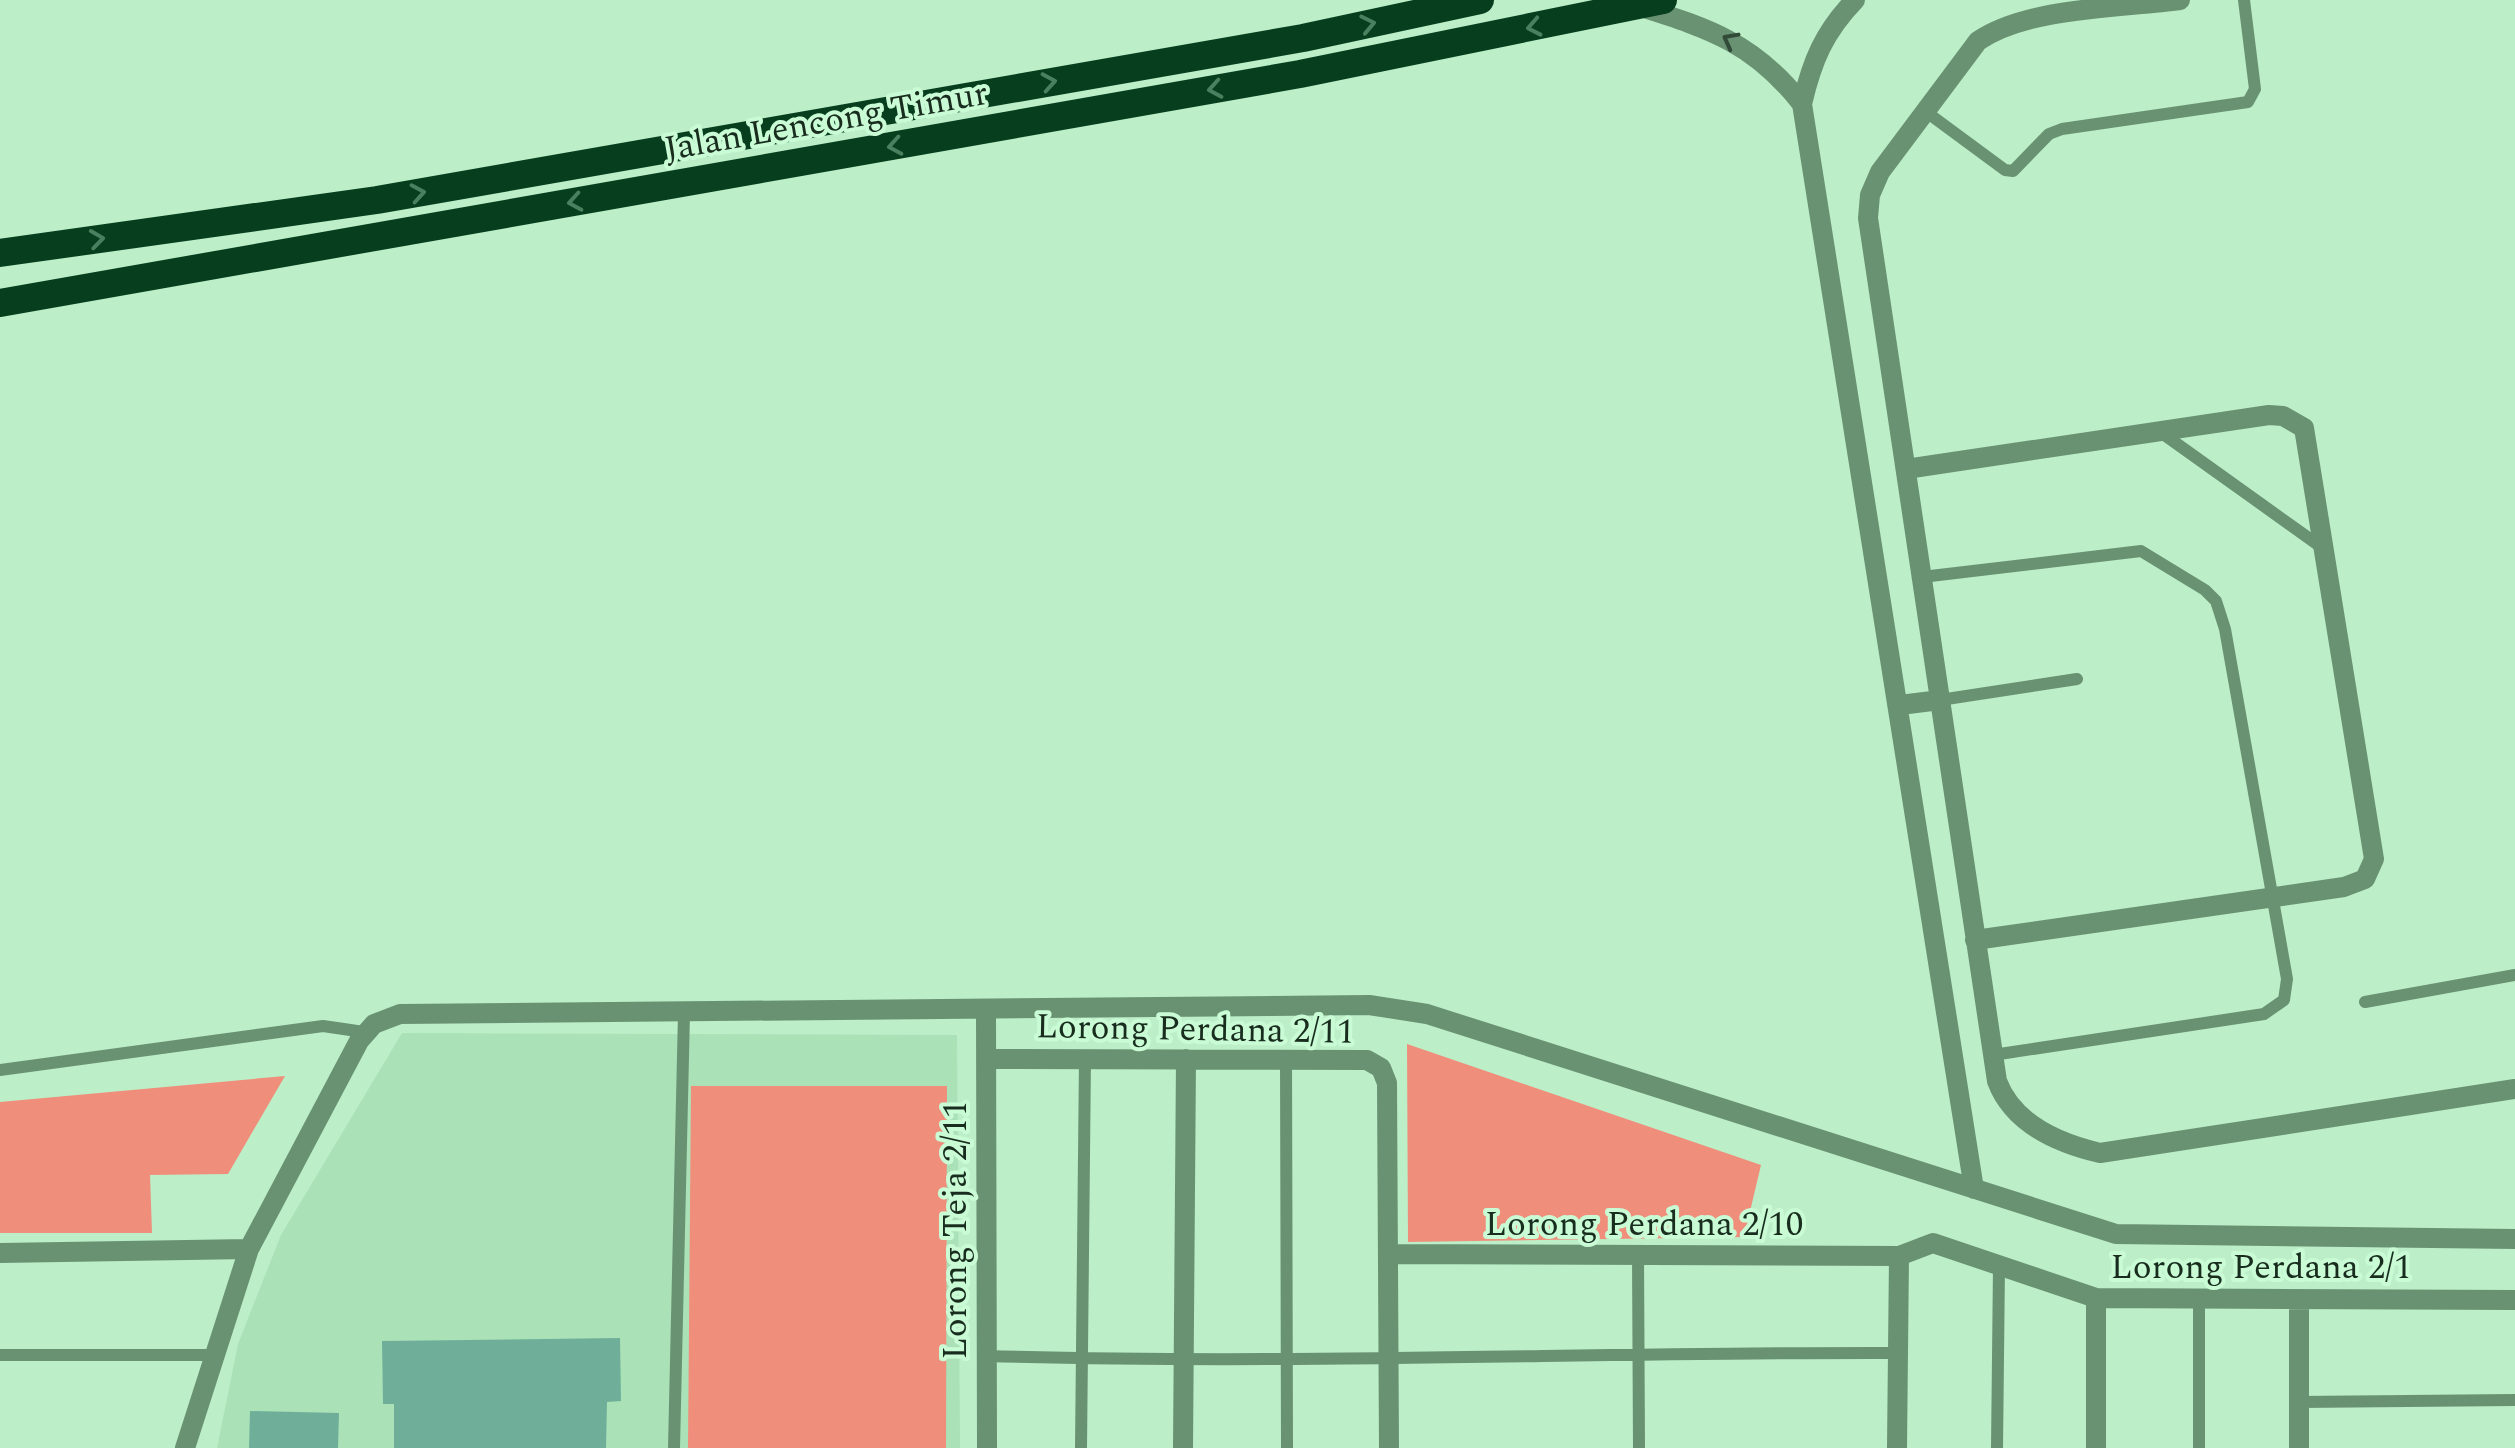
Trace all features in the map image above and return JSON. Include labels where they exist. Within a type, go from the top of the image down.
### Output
[{"type":"highway","name":"Jalan Lencong Timur","points":[[0,253],[396,197],[1303,38],[1480,0]]},
{"type":"highway","name":"Jalan Lencong Timur","points":[[0,303],[1300,74],[1651,3]]},
{"type":"street","points":[[1855,0],[1828,30],[1812,59],[1802,104],[1974,1189]]},
{"type":"street","points":[[2180,0],[2022,20],[1995,29],[1978,40],[1880,172],[1870,195],[1868,218],[1975,940],[1993,1055],[2005,1102],[2020,1120],[2076,1147],[2100,1153],[2515,1090]]},
{"type":"street","points":[[1651,3],[1736,42],[1775,70],[1802,104]]},
{"type":"street","points":[[1906,469],[2269,415],[2294,421],[2308,437],[2374,859],[2372,870],[2356,884],[1975,940]]},
{"type":"street","points":[[1900,705],[1940,700]]},
{"type":"street","points":[[185,1448],[249,1249],[364,1032],[400,1014],[986,1012],[1352,1005],[1401,1009],[2085,1226],[2132,1236],[2515,1239]]},
{"type":"street","name":"Lorong Teja 2/11","points":[[986,1012],[987,1448]]},
{"type":"street","name":"Lorong Perdana 2/11","points":[[986,1059],[1367,1060],[1382,1068],[1387,1083],[1389,1448]]},
{"type":"street","points":[[1183,1448],[1186,1059]]},
{"type":"street","name":"Lorong Perdana 2/1","points":[[1899,1256],[1933,1243],[2096,1298],[2515,1300]]},
{"type":"street","points":[[0,1254],[249,1249]]},
{"type":"street","name":"Lorong Perdana 2/10","points":[[1388,1254],[1899,1256]]},
{"type":"street","points":[[1897,1448],[1899,1256]]},
{"type":"street","points":[[2096,1298],[2096,1448]]},
{"type":"street","points":[[2299,1300],[2299,1448]]},
{"type":"lane","points":[[1925,112],[2005,170],[2013,171],[2049,134],[2062,129],[2248,102],[2255,89],[2244,0]]},
{"type":"lane","points":[[2159,431],[2326,550]]},
{"type":"lane","points":[[1922,577],[2142,551],[2216,601],[2226,629],[2287,979],[2279,1007],[2264,1014],[1993,1055]]},
{"type":"lane","points":[[1940,700],[2077,679]]},
{"type":"lane","points":[[2365,1002],[2515,976]]},
{"type":"lane","points":[[674,1448],[684,1013]]},
{"type":"lane","points":[[0,1070],[324,1026],[364,1032]]},
{"type":"lane","points":[[1082,1448],[1085,1058]]},
{"type":"lane","points":[[1286,1059],[1287,1448]]},
{"type":"lane","points":[[1638,1256],[1640,1448]]},
{"type":"lane","points":[[1997,1448],[1999,1266]]},
{"type":"lane","points":[[2199,1300],[2199,1448]]},
{"type":"lane","points":[[987,1356],[1286,1359],[1639,1352],[1898,1353]]},
{"type":"lane","points":[[0,1355],[215,1355]]},
{"type":"lane","points":[[2299,1402],[2515,1400]]},
{"type":"shaded area","points":[[402,1033],[957,1035],[960,1448],[217,1448],[238,1344],[281,1235]]},
{"type":"shaded area","points":[[1407,1044],[1761,1165],[1744,1237],[1408,1242]]},
{"type":"shaded area","points":[[285,1076],[228,1174],[150,1175],[152,1233],[0,1233],[0,1102]]},
{"type":"shaded area","points":[[691,1086],[947,1086],[946,1448],[688,1448]]},
{"type":"building","points":[[620,1338],[621,1401],[607,1402],[606,1448],[394,1448],[394,1404],[383,1404],[382,1341]]},
{"type":"building","points":[[250,1411],[339,1413],[338,1448],[249,1448]]}]
